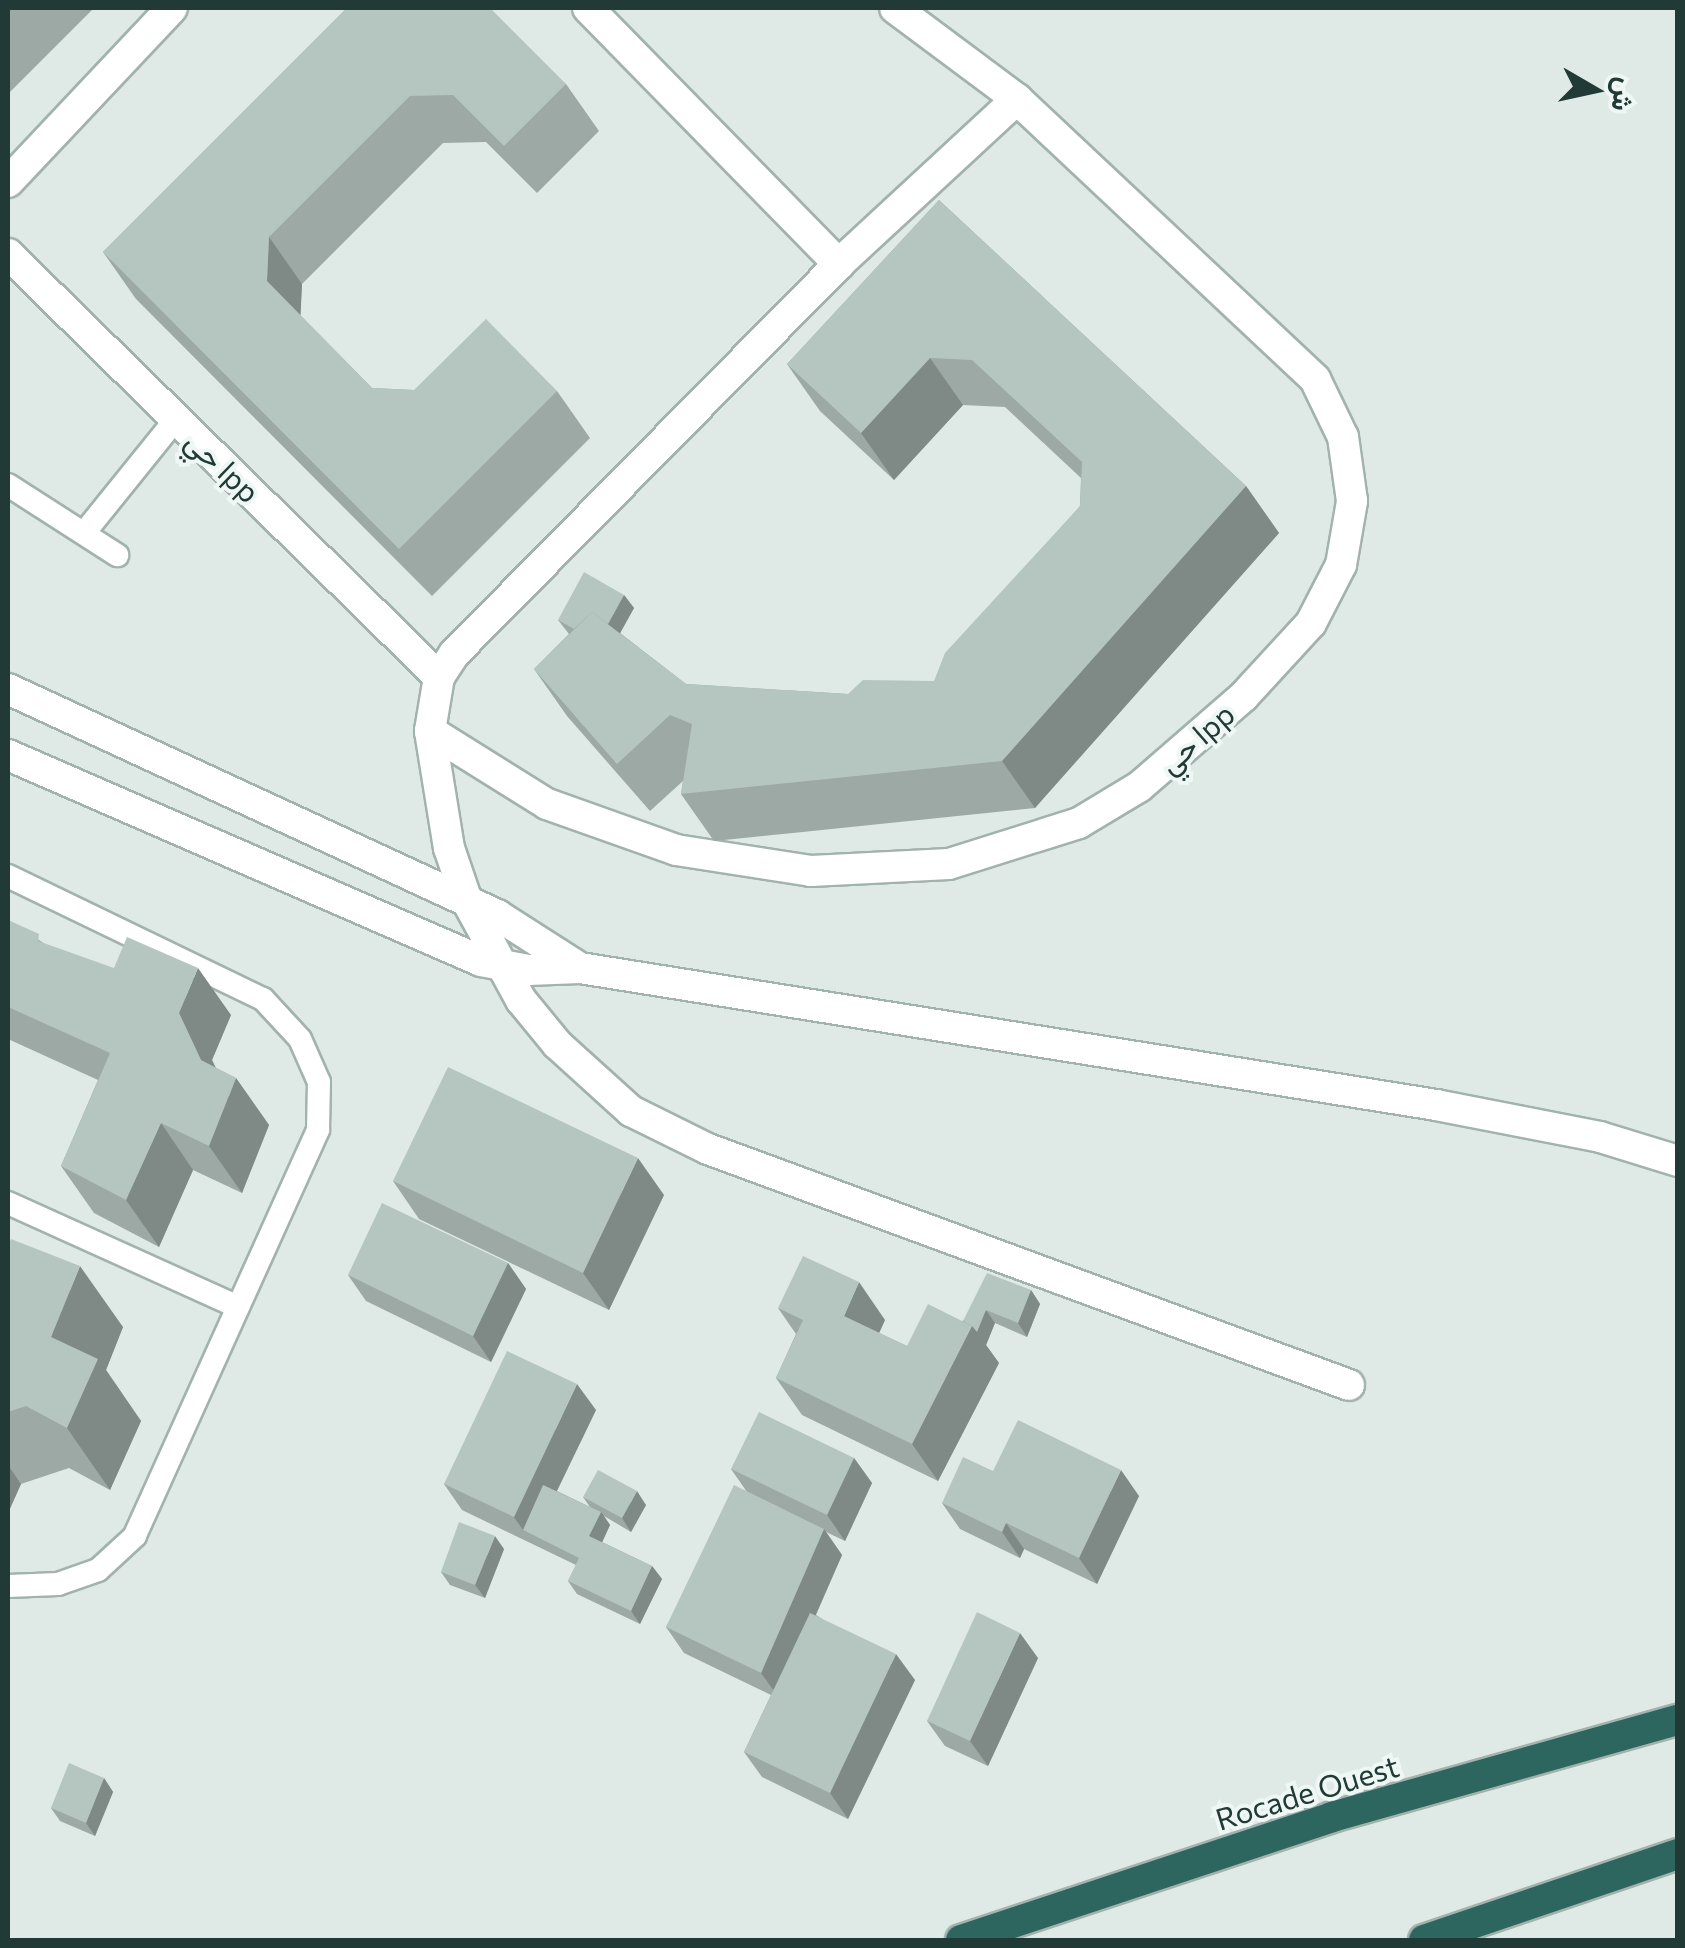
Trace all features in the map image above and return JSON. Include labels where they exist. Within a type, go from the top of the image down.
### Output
[{"type":"highway","name":"Rocade Ouest","points":[[960,1940],[1332,1817],[1678,1720]]},
{"type":"highway","points":[[1424,1940],[1678,1854]]},
{"type":"street","points":[[8,182],[172,8]]},
{"type":"street","points":[[588,8],[839,264]]},
{"type":"street","name":"حي lpp","points":[[430,730],[516,787],[609,830],[743,864],[880,870],[982,856],[1079,822],[1139,787],[1244,697],[1311,622],[1341,565],[1350,468],[1331,406],[1295,354],[1017,100],[895,8]]},
{"type":"street","points":[[1017,100],[839,264],[439,677],[430,730],[436,790],[467,901],[503,966],[557,1044],[597,1084],[668,1132],[1349,1385]]},
{"type":"street","name":"حي lpp","points":[[11,266],[176,420],[439,677]]},
{"type":"street","points":[[8,689],[467,901],[580,968]]},
{"type":"street","points":[[8,755],[460,954],[503,966],[580,968],[1518,1118],[1678,1161]]},
{"type":"lane","points":[[84,533],[176,420]]},
{"type":"lane","points":[[8,485],[117,555]]},
{"type":"lane","points":[[8,876],[263,999],[300,1040],[319,1082],[318,1130],[135,1536],[98,1570],[58,1584],[8,1586]]},
{"type":"lane","points":[[8,1203],[238,1308]]},
{"type":"building","points":[[347,8],[490,8],[566,84],[504,146],[453,95],[410,96],[269,237],[267,281],[372,388],[414,390],[486,319],[557,391],[399,549],[103,252]]},
{"type":"building","points":[[939,200],[1246,486],[1002,761],[681,794],[692,724],[670,715],[617,764],[534,669],[592,612],[686,684],[848,694],[863,680],[934,681],[945,653],[1080,506],[1082,462],[972,360],[930,358],[861,433],[787,364]]},
{"type":"building","points":[[584,572],[624,595],[608,624],[592,612],[574,629],[558,620]]},
{"type":"building","points":[[8,920],[39,934],[38,941],[114,968],[127,937],[198,968],[179,1013],[201,1060],[236,1078],[209,1146],[161,1123],[126,1200],[61,1166],[110,1053],[8,1007]]},
{"type":"building","points":[[448,1067],[638,1158],[583,1273],[393,1181]]},
{"type":"building","points":[[382,1203],[508,1263],[473,1336],[348,1275]]},
{"type":"building","points":[[11,1239],[80,1266],[51,1337],[98,1359],[67,1428],[26,1406],[8,1412]]},
{"type":"building","points":[[803,1256],[859,1282],[844,1316],[907,1346],[928,1304],[972,1326],[912,1444],[776,1378],[803,1320],[778,1308]]},
{"type":"building","points":[[987,1273],[1031,1290],[1018,1323],[986,1310],[977,1332],[963,1321]]},
{"type":"building","points":[[507,1351],[577,1384],[514,1517],[444,1484]]},
{"type":"building","points":[[759,1412],[854,1458],[827,1515],[731,1469]]},
{"type":"building","points":[[1018,1420],[1121,1470],[1079,1558],[1006,1523],[1002,1532],[942,1503],[963,1457],[993,1471]]},
{"type":"building","points":[[598,1470],[637,1491],[622,1518],[583,1497]]},
{"type":"building","points":[[543,1485],[601,1512],[589,1536],[652,1566],[631,1611],[568,1581],[579,1558],[523,1530]]},
{"type":"building","points":[[734,1485],[824,1529],[761,1673],[666,1627]]},
{"type":"building","points":[[459,1522],[495,1536],[475,1585],[441,1572]]},
{"type":"building","points":[[977,1612],[1020,1633],[970,1741],[927,1721]]},
{"type":"building","points":[[810,1613],[896,1654],[830,1793],[744,1752]]},
{"type":"building","points":[[69,1763],[104,1778],[86,1823],[51,1808]]}]
